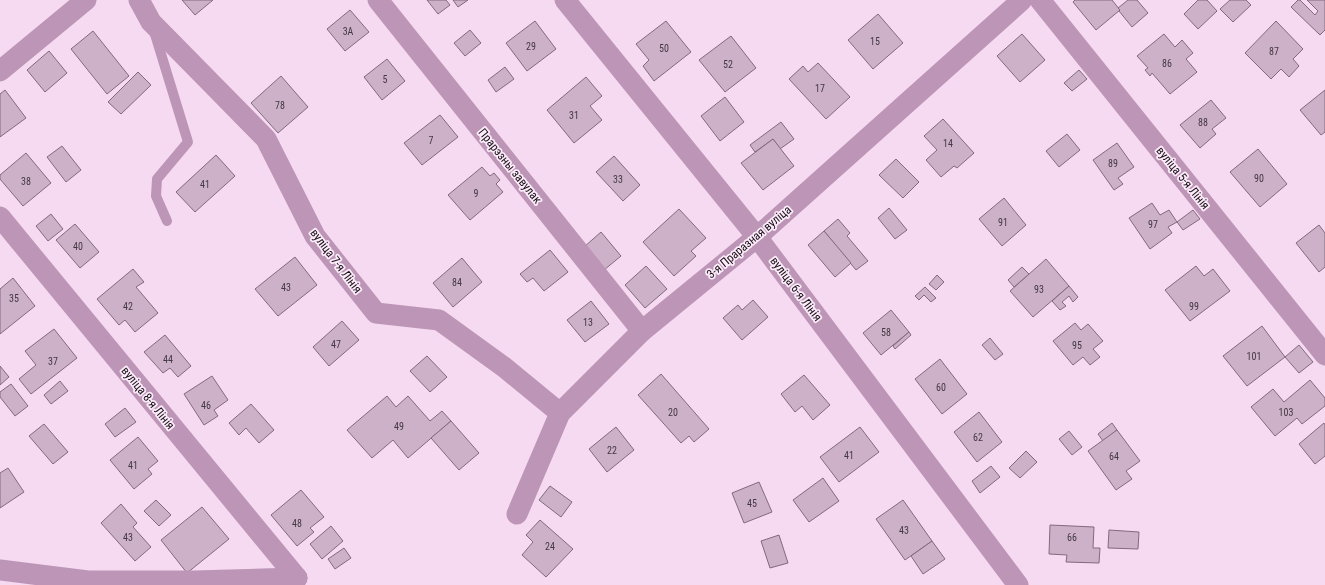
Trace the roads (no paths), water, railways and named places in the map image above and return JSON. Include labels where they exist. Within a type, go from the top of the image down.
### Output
[{"type":"street","points":[[0,72],[86,0]]},
{"type":"street","name":"вуліца 7-я Лінія","points":[[139,0],[151,22],[266,138],[315,236],[376,313],[439,320],[504,367],[560,413]]},
{"type":"street","name":"Прарэзны завулак","points":[[378,0],[642,331]]},
{"type":"street","name":"вуліца 6-я Лінія","points":[[565,0],[757,237],[1018,585]]},
{"type":"street","name":"3-я Праразная вуліца","points":[[517,514],[560,413],[642,331],[757,237],[1022,0]]},
{"type":"street","name":"вуліца 5-я Лінія","points":[[1040,0],[1325,355]]},
{"type":"street","name":"вуліца 8-я Лінія","points":[[0,217],[296,578],[194,581],[88,581],[0,570]]},
{"type":"lane","points":[[151,22],[188,142],[157,179],[156,196],[166,221]]}]
